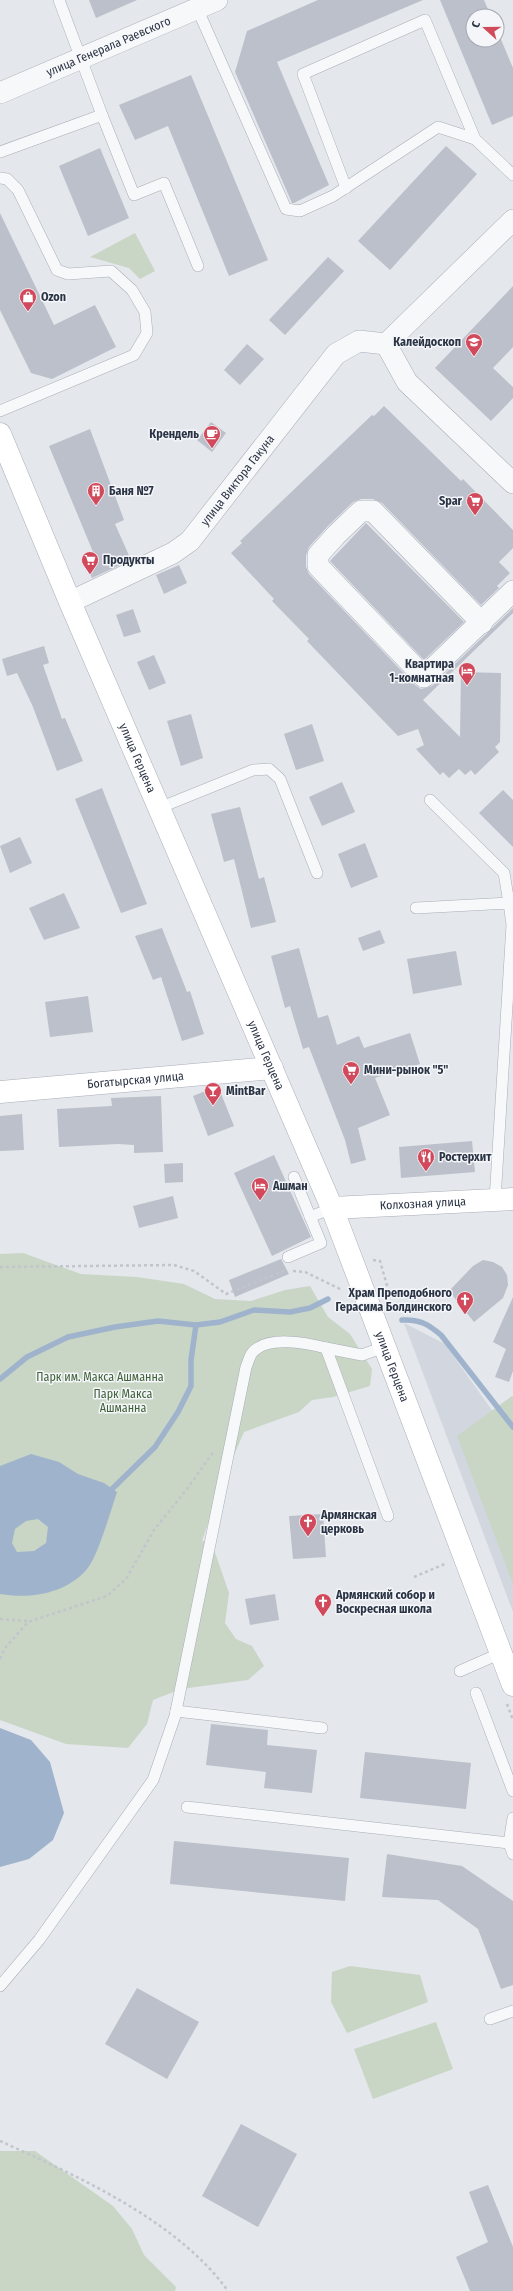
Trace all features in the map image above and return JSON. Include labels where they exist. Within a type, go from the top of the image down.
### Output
[{"type":"main road","name":"улица Герцена","points":[[0,434],[70,602],[332,1208],[513,1685]]},
{"type":"main road","name":"Богатырская улица","points":[[0,1092],[272,1068]]},
{"type":"main road","name":"Колхозная улица","points":[[332,1208],[504,1200]]},
{"type":"street","name":"улица Генерала Раевского","points":[[0,93],[218,0]]},
{"type":"street","points":[[513,220],[386,344],[407,382],[513,483]]},
{"type":"street","name":"улица Виктора Гакуна","points":[[70,602],[174,553],[190,541],[336,354],[359,341],[386,344]]},
{"type":"street","points":[[482,623],[373,511],[361,511],[318,555],[318,566],[424,677],[482,623],[513,591]]},
{"type":"lane","points":[[59,0],[134,195],[164,182],[198,266]]},
{"type":"lane","points":[[197,8],[286,209],[300,211],[333,196],[438,128],[476,139]]},
{"type":"lane","points":[[346,188],[303,74],[425,20],[476,139],[513,175]]},
{"type":"lane","points":[[0,152],[102,115]]},
{"type":"lane","points":[[0,178],[7,179],[18,190],[57,270],[68,274],[111,271],[132,290],[145,312],[147,333],[134,355],[0,411]]},
{"type":"lane","points":[[159,808],[253,770],[269,770],[280,779],[316,873]]},
{"type":"lane","points":[[430,800],[504,873],[512,925],[504,1200]]},
{"type":"lane","points":[[416,908],[509,903]]},
{"type":"lane","points":[[288,1257],[321,1242],[294,1177]]},
{"type":"lane","points":[[310,1217],[332,1208]]},
{"type":"lane","points":[[0,1986],[39,1940],[153,1780],[176,1711],[246,1367],[252,1353],[264,1345],[282,1342],[306,1342],[326,1348],[362,1355],[384,1347]]},
{"type":"lane","points":[[326,1348],[388,1516]]},
{"type":"lane","points":[[460,1671],[501,1653]]},
{"type":"lane","points":[[476,1693],[513,1791]]},
{"type":"lane","points":[[176,1711],[322,1728]]},
{"type":"lane","points":[[187,1807],[511,1849],[513,1818]]},
{"type":"lane","points":[[490,2019],[513,2012]]},
{"type":"path","points":[[0,1267],[174,1265],[194,1271],[226,1294],[281,1271],[305,1272],[342,1290]]},
{"type":"path","points":[[0,1620],[28,1622],[107,1596],[126,1579],[154,1530],[187,1490],[214,1450]]},
{"type":"path","points":[[414,1577],[453,1560]]},
{"type":"path","points":[[0,1659],[5,1648],[28,1622]]},
{"type":"path","points":[[0,2141],[67,2173],[146,2216],[197,2257],[228,2291]]},
{"type":"shaded area","points":[[404,1323],[445,1344],[513,1440],[513,1612]]},
{"type":"green space","points":[[135,233],[155,271],[140,279],[129,268],[90,257]]},
{"type":"green space","name":"Парк Макса Ашманна","points":[[23,1253],[81,1274],[137,1277],[184,1284],[215,1299],[251,1301],[285,1290],[310,1286],[328,1317],[350,1334],[372,1369],[370,1386],[333,1397],[312,1400],[299,1412],[244,1432],[221,1485],[202,1541],[211,1541],[229,1593],[225,1623],[236,1639],[252,1646],[264,1666],[248,1680],[181,1689],[153,1700],[147,1724],[128,1748],[66,1744],[0,1720],[0,1254]]},
{"type":"green space","points":[[512,1396],[513,1397],[513,1584],[457,1436]]},
{"type":"green space","points":[[350,1966],[420,1975],[428,2002],[347,2033],[331,2002],[332,1972]]},
{"type":"green space","points":[[436,2022],[453,2069],[373,2099],[354,2049]]},
{"type":"green space","points":[[0,2151],[35,2151],[113,2206],[132,2229],[144,2255],[176,2287],[175,2291],[0,2291]]},
{"type":"water","points":[[31,1454],[59,1462],[78,1474],[104,1483],[117,1492],[104,1532],[91,1563],[87,1569],[69,1584],[47,1593],[35,1595],[23,1596],[0,1594],[0,1466]],"holes":[[[38,1519],[48,1527],[46,1543],[34,1551],[17,1552],[12,1543],[15,1529],[26,1521]]]},
{"type":"water","points":[[0,1728],[31,1740],[50,1762],[64,1813],[53,1840],[29,1859],[0,1867]]},
{"type":"building","points":[[89,0],[137,0],[96,18]]},
{"type":"building","points":[[318,0],[423,0],[277,62],[329,185],[292,203],[235,72],[247,31]]},
{"type":"building","points":[[440,0],[484,0],[488,8],[465,8],[465,48],[505,48],[513,68],[513,116],[492,125]]},
{"type":"building","points":[[191,75],[268,260],[229,276],[168,126],[135,140],[119,105]]},
{"type":"building","points":[[446,146],[477,174],[390,270],[358,241]]},
{"type":"building","points":[[100,148],[129,218],[88,236],[59,166]]},
{"type":"building","points":[[0,213],[54,325],[95,305],[116,347],[52,379],[31,373],[0,310]]},
{"type":"building","points":[[328,257],[344,271],[285,335],[269,320]]},
{"type":"building","name":"Калейдоскоп","points":[[513,286],[513,347],[493,368],[513,387],[513,398],[491,421],[435,368]]},
{"type":"building","points":[[247,344],[264,359],[240,385],[224,370]]},
{"type":"building","points":[[384,406],[461,481],[463,479],[513,530],[513,548],[499,562],[510,573],[497,586],[499,588],[481,605],[382,503],[373,499],[361,499],[353,502],[328,526],[309,547],[306,555],[306,567],[309,574],[415,685],[421,689],[432,686],[513,608],[513,613],[423,700],[460,737],[461,672],[501,673],[500,742],[495,747],[499,752],[475,775],[471,770],[465,775],[459,769],[449,778],[443,772],[440,775],[416,749],[424,745],[418,729],[398,736],[307,641],[309,639],[272,601],[274,599],[231,553],[242,543],[240,541],[372,415],[374,416]]},
{"type":"building","points":[[211,422],[226,433],[212,452],[197,440]]},
{"type":"building","points":[[90,429],[124,520],[115,524],[131,560],[92,578],[85,564],[96,559],[49,446]]},
{"type":"building","points":[[366,523],[464,622],[424,660],[330,561]]},
{"type":"building","points":[[179,565],[187,583],[164,594],[156,575]]},
{"type":"building","points":[[133,609],[141,632],[124,637],[116,615]]},
{"type":"building","points":[[44,646],[49,663],[43,665],[62,719],[65,718],[83,761],[57,771],[33,707],[17,673],[7,676],[2,659]]},
{"type":"building","points":[[154,655],[166,683],[149,690],[137,662]]},
{"type":"building","points":[[191,714],[203,758],[181,766],[167,721]]},
{"type":"building","points":[[312,724],[324,761],[296,770],[284,734]]},
{"type":"building","points":[[342,782],[355,812],[322,826],[309,797]]},
{"type":"building","points":[[102,788],[147,904],[121,913],[75,799]]},
{"type":"building","points":[[503,790],[513,800],[513,847],[479,813]]},
{"type":"building","points":[[240,807],[259,879],[264,877],[276,922],[251,928],[234,859],[224,862],[211,814]]},
{"type":"building","points":[[20,837],[32,863],[10,873],[0,846]]},
{"type":"building","points":[[365,843],[378,877],[351,888],[338,854]]},
{"type":"building","points":[[64,893],[80,928],[44,940],[29,908]]},
{"type":"building","points":[[162,928],[187,992],[190,991],[204,1034],[182,1041],[161,977],[153,980],[135,936]]},
{"type":"building","points":[[380,930],[385,943],[363,951],[358,938]]},
{"type":"building","points":[[299,948],[318,1018],[328,1015],[337,1045],[359,1036],[364,1048],[410,1033],[420,1064],[375,1078],[390,1115],[358,1128],[366,1160],[351,1164],[345,1140],[309,1047],[303,1049],[290,1006],[285,1008],[271,956]]},
{"type":"building","points":[[456,951],[462,985],[413,994],[407,959]]},
{"type":"building","points":[[88,996],[93,1032],[50,1037],[45,1002]]},
{"type":"building","points":[[218,1086],[234,1126],[208,1136],[193,1096]]},
{"type":"building","points":[[161,1096],[163,1152],[134,1153],[134,1145],[118,1144],[59,1147],[57,1109],[112,1106],[111,1098]]},
{"type":"building","points":[[22,1114],[24,1150],[0,1151],[0,1116]]},
{"type":"building","points":[[472,1141],[475,1172],[401,1178],[399,1147]]},
{"type":"building","points":[[274,1155],[311,1237],[272,1256],[234,1173]]},
{"type":"building","points":[[183,1163],[183,1182],[165,1183],[164,1164]]},
{"type":"building","points":[[173,1196],[178,1218],[139,1228],[133,1206]]},
{"type":"building","points":[[281,1259],[289,1274],[235,1297],[229,1280]]},
{"type":"building","name":"Храм Преподобного Герасима Болдинского","points":[[483,1260],[493,1262],[502,1267],[507,1275],[508,1285],[503,1298],[474,1322],[449,1291],[473,1266]]},
{"type":"building","points":[[513,1297],[513,1371],[509,1382],[495,1377],[506,1349],[493,1342]]},
{"type":"building","name":"Армянская церковь","points":[[323,1514],[326,1557],[293,1559],[289,1516]]},
{"type":"building","points":[[275,1594],[279,1620],[250,1625],[245,1599]]},
{"type":"building","points":[[211,1724],[268,1730],[267,1745],[317,1750],[312,1793],[264,1788],[266,1772],[206,1765]]},
{"type":"building","points":[[365,1752],[471,1763],[466,1809],[360,1798]]},
{"type":"building","points":[[174,1841],[349,1858],[345,1901],[170,1884]]},
{"type":"building","points":[[387,1854],[462,1866],[513,1901],[513,1985],[501,1989],[478,1929],[438,1900],[382,1897]]},
{"type":"building","points":[[137,1988],[199,2022],[167,2079],[105,2044]]},
{"type":"building","points":[[241,2124],[297,2154],[258,2227],[202,2196]]},
{"type":"building","points":[[488,2185],[513,2247],[513,2291],[470,2291],[456,2257],[488,2242],[469,2192]]},
{"type":"waterway","points":[[0,1379],[27,1357],[68,1337],[115,1327],[158,1321],[196,1325],[220,1322],[254,1310],[290,1312],[310,1308],[328,1299]]},
{"type":"waterway","points":[[402,1320],[418,1321],[432,1328],[441,1335],[513,1427]]},
{"type":"waterway","points":[[112,1489],[155,1447],[178,1412],[191,1386],[191,1360],[196,1325]]},
{"type":"place","name":"Ozon","points":[[28,312]]},
{"type":"place","name":"Калейдоскоп","points":[[474,357]]},
{"type":"place","name":"Крендель","points":[[212,449]]},
{"type":"place","name":"Баня №7","points":[[96,506]]},
{"type":"place","name":"Spar","points":[[475,516]]},
{"type":"place","name":"Продукты","points":[[90,575]]},
{"type":"place","name":"Квартира 1-комнатная","points":[[467,686]]},
{"type":"place","name":"Мини-рынок \"5\"","points":[[351,1085]]},
{"type":"place","name":"MintBar","points":[[213,1106]]},
{"type":"place","name":"Ростерхит","points":[[426,1172]]},
{"type":"place","name":"Ашман","points":[[260,1201]]},
{"type":"place","name":"Храм Преподобного Герасима Болдинского","points":[[465,1315]]},
{"type":"place","name":"Армянская церковь","points":[[308,1537]]},
{"type":"place","name":"Армянский собор и Воскресная школа","points":[[323,1617]]},
{"type":"park label","name":"Парк им. Макса Ашманна","points":[[100,1377]]}]
